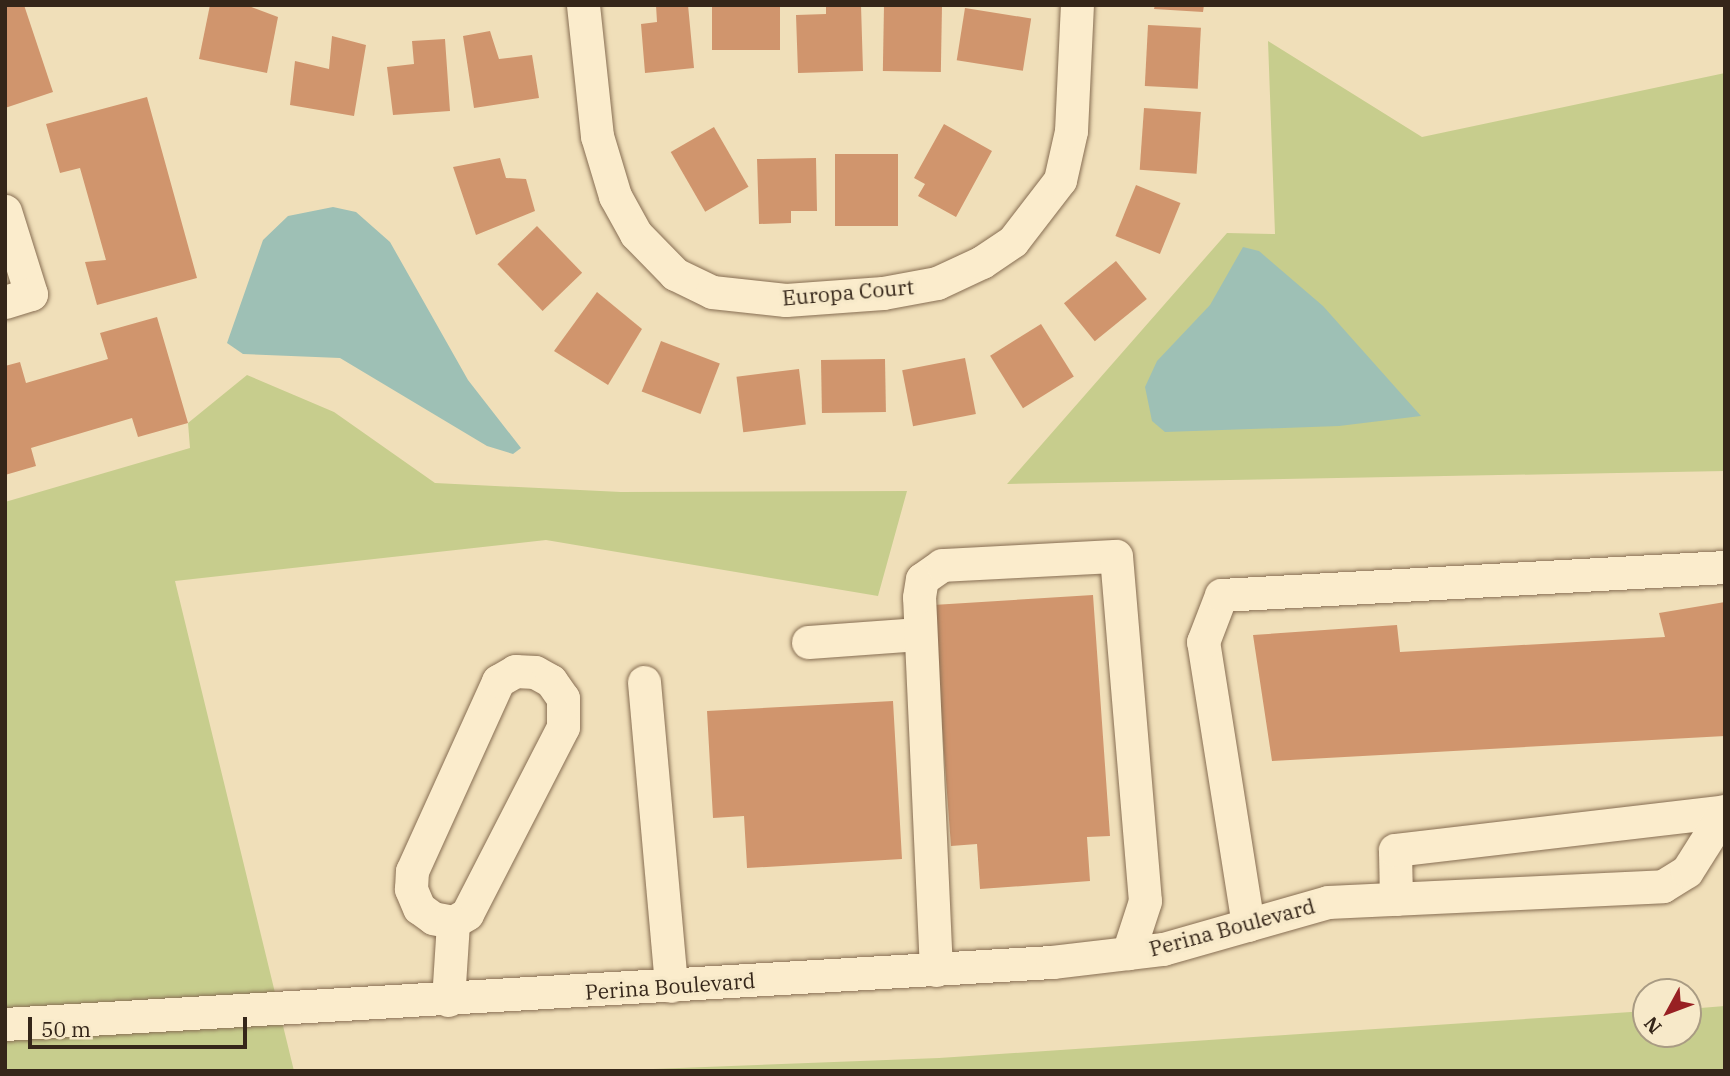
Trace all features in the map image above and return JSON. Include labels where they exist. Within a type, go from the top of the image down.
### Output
[{"type":"street","name":"Europa Court","points":[[583,5],[597,136],[615,196],[636,234],[675,274],[712,292],[786,300],[883,293],[937,284],[1013,241],[1060,180],[1071,131],[1077,5]]},
{"type":"street","points":[[5,211],[31,294],[5,302]]},
{"type":"street","points":[[936,970],[920,634],[922,579],[942,565],[1116,556],[1145,901],[1128,953]]},
{"type":"street","points":[[1248,925],[1203,642],[1221,595],[1725,567]]},
{"type":"street","points":[[808,642],[920,634]]},
{"type":"street","points":[[516,671],[535,672],[551,681],[562,698],[563,727],[467,914],[453,922],[433,918],[419,908],[411,889],[412,871],[498,681],[516,671]]},
{"type":"street","points":[[644,682],[671,986]]},
{"type":"street","points":[[1396,899],[1395,850],[1725,811]]},
{"type":"street","name":"Perina Boulevard","points":[[5,1024],[936,970],[1163,949],[1328,902],[1663,886],[1687,872],[1725,811]]},
{"type":"street","points":[[448,1000],[453,922]]},
{"type":"green space","points":[[1268,41],[1422,137],[1725,73],[1725,471],[1007,484],[1227,233],[1275,234]]},
{"type":"green space","points":[[247,375],[334,412],[435,483],[621,492],[907,491],[878,596],[546,540],[175,581],[294,1071],[5,1071],[5,502],[190,448],[188,423]]},
{"type":"green space","points":[[1725,1006],[1725,1071],[601,1071],[939,1058],[1632,1012],[1632,1048],[1702,1048],[1702,1008]]},
{"type":"water","points":[[333,207],[356,212],[390,242],[468,380],[521,448],[513,454],[487,446],[340,358],[243,354],[227,343],[263,240],[288,216]]},
{"type":"water","points":[[1243,247],[1259,251],[1323,306],[1421,416],[1339,426],[1165,432],[1152,421],[1145,387],[1157,361],[1210,305]]},
{"type":"building","points":[[5,5],[24,5],[53,92],[5,108]]},
{"type":"building","points":[[210,5],[246,5],[278,17],[267,73],[199,59]]},
{"type":"building","points":[[656,5],[688,5],[694,68],[645,73],[641,24],[657,22]]},
{"type":"building","points":[[712,5],[780,5],[780,50],[712,50]]},
{"type":"building","points":[[826,5],[861,5],[863,71],[798,73],[796,15],[826,14]]},
{"type":"building","points":[[884,5],[942,6],[941,72],[883,71]]},
{"type":"building","points":[[1155,5],[1204,5],[1203,12],[1154,9]]},
{"type":"building","points":[[965,8],[1031,18],[1023,71],[957,60]]},
{"type":"building","points":[[1148,25],[1201,28],[1198,89],[1145,86]]},
{"type":"building","points":[[490,31],[499,59],[532,55],[539,98],[474,108],[463,36]]},
{"type":"building","points":[[332,36],[366,45],[354,116],[290,105],[295,61],[329,69]]},
{"type":"building","points":[[445,39],[450,111],[393,115],[387,67],[414,64],[412,41]]},
{"type":"building","points":[[147,97],[197,278],[97,305],[85,262],[106,260],[80,168],[60,173],[46,124]]},
{"type":"building","points":[[1144,108],[1201,112],[1197,174],[1140,170]]},
{"type":"building","points":[[944,124],[992,151],[956,217],[918,196],[925,184],[914,178]]},
{"type":"building","points":[[714,127],[748,187],[705,212],[671,152]]},
{"type":"building","points":[[835,154],[898,154],[898,226],[835,226]]},
{"type":"building","points":[[500,158],[506,178],[526,179],[535,211],[476,235],[453,167]]},
{"type":"building","points":[[816,158],[817,211],[791,211],[791,223],[759,224],[757,159]]},
{"type":"building","points":[[1136,185],[1181,203],[1160,254],[1115,236]]},
{"type":"building","points":[[537,226],[582,273],[543,311],[497,264]]},
{"type":"building","points":[[1116,261],[1147,299],[1095,341],[1064,303]]},
{"type":"building","points":[[597,292],[642,329],[608,385],[554,351]]},
{"type":"building","points":[[157,317],[188,423],[138,437],[132,418],[31,448],[36,466],[5,475],[5,366],[20,362],[26,383],[108,359],[100,333]]},
{"type":"building","points":[[1041,324],[1074,377],[1023,408],[990,356]]},
{"type":"building","points":[[661,341],[720,364],[700,414],[642,391]]},
{"type":"building","points":[[965,358],[976,414],[913,426],[902,370]]},
{"type":"building","points":[[885,359],[886,412],[822,413],[821,360]]},
{"type":"building","points":[[799,369],[806,425],[743,432],[736,377]]},
{"type":"building","points":[[1093,595],[1110,836],[1087,837],[1090,881],[980,889],[977,844],[951,846],[933,605]]},
{"type":"building","points":[[1725,602],[1725,736],[1272,761],[1253,635],[1397,625],[1400,652],[1665,637],[1659,613]]},
{"type":"building","points":[[893,701],[902,859],[747,868],[744,816],[713,818],[707,711]]}]
